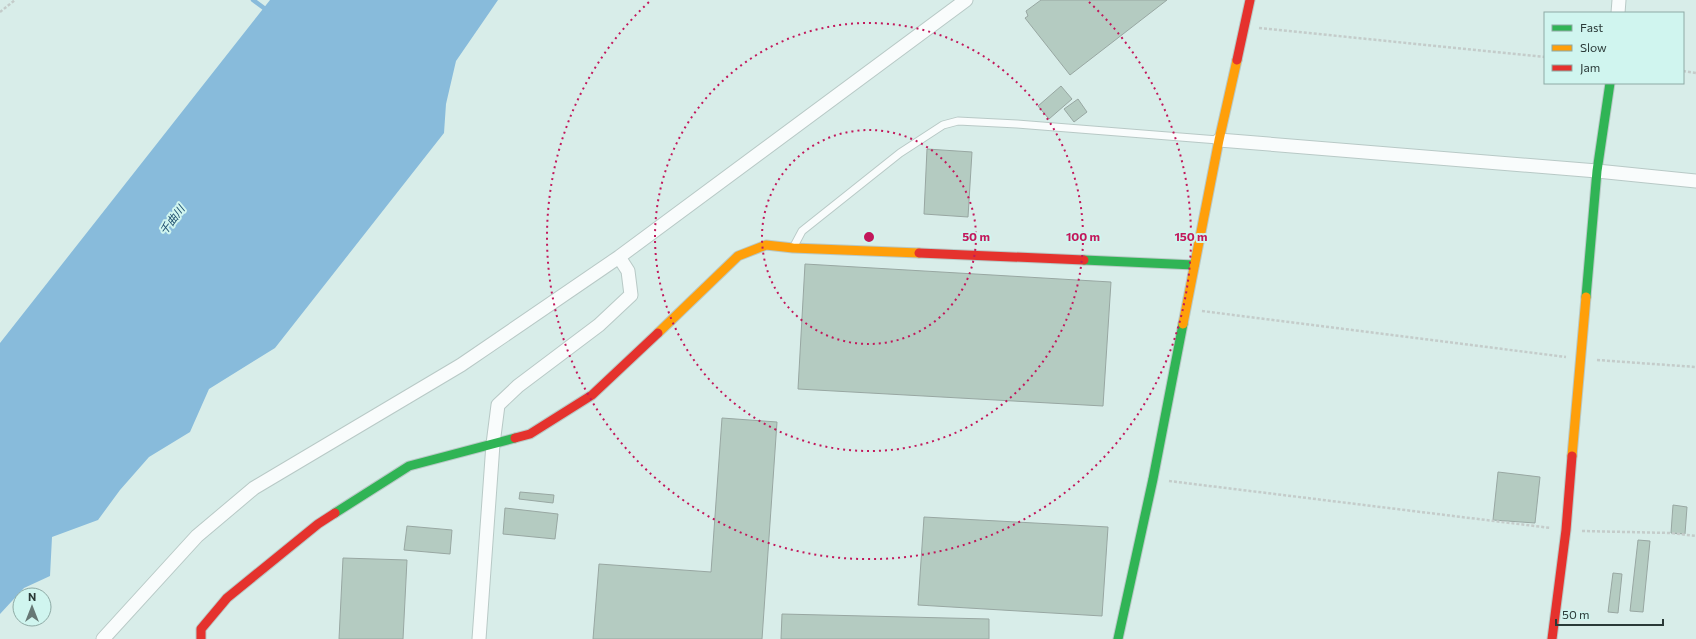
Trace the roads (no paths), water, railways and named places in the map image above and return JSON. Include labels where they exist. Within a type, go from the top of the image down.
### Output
[{"type":"street","points":[[104,639],[197,536],[254,488],[461,365],[619,256],[966,0]]},
{"type":"street","points":[[1118,639],[1153,479],[1219,140],[1250,0]]},
{"type":"street","points":[[1618,12],[1619,0]]},
{"type":"street","points":[[1552,639],[1566,530],[1582,359],[1597,171],[1610,84]]},
{"type":"street","points":[[1219,140],[1597,171],[1696,181]]},
{"type":"street","points":[[201,639],[201,629],[227,598],[318,524],[409,466],[530,434],[592,395],[674,319],[738,256],[766,245],[793,248],[1194,265]]},
{"type":"street","points":[[479,639],[493,444],[498,405],[518,386],[599,325],[631,295],[628,271],[619,256]]},
{"type":"lane","points":[[793,248],[802,231],[900,153],[943,125],[958,121],[1017,124],[1219,140]]},
{"type":"water","name":"千曲川","points":[[270,0],[498,0],[456,61],[446,104],[444,133],[275,348],[209,389],[190,432],[149,457],[120,490],[98,520],[52,537],[50,576],[26,587],[12,587],[12,601],[0,614],[0,343]]},
{"type":"waterway","points":[[253,0],[268,11]]}]
